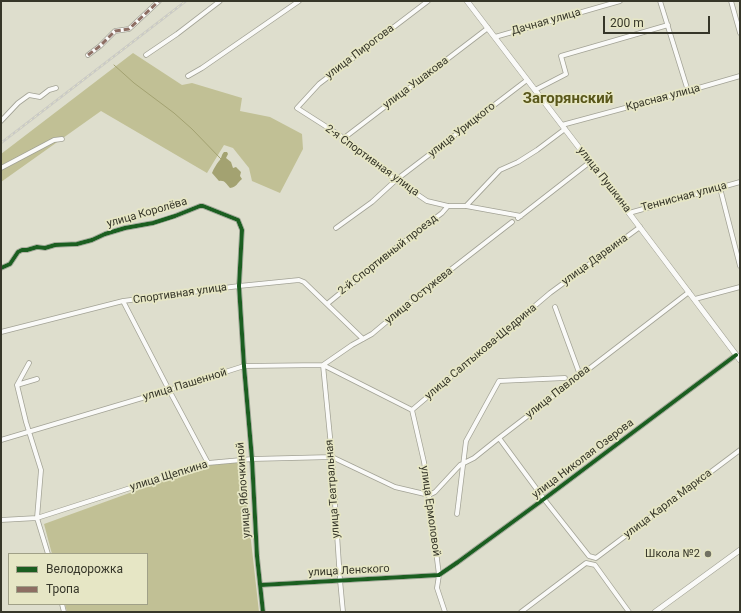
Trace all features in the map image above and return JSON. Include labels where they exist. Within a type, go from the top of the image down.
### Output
[{"type":"main road","name":"улица Пушкина","points":[[467,1],[740,360]]},
{"type":"main road","points":[[655,612],[740,550]]},
{"type":"street","points":[[88,55],[100,46],[115,31],[129,29],[159,1]]},
{"type":"street","points":[[146,54],[177,34],[220,1]]},
{"type":"street","points":[[188,76],[202,68],[299,1]]},
{"type":"street","name":"улица Пирогова","points":[[297,108],[319,84],[428,1]]},
{"type":"street","name":"Дачная улица","points":[[496,38],[620,1]]},
{"type":"street","points":[[660,1],[688,92]]},
{"type":"street","points":[[731,1],[740,33]]},
{"type":"street","points":[[535,90],[566,74],[561,56],[668,25]]},
{"type":"street","name":"улица Ушакова","points":[[344,138],[488,28]]},
{"type":"street","name":"Красная улица","points":[[563,127],[740,76]]},
{"type":"street","name":"улица Урицкого","points":[[336,228],[372,202],[396,180],[527,80]]},
{"type":"street","points":[[1,121],[29,95],[40,97],[49,90],[56,88]]},
{"type":"street","name":"2-я Спортивная улица","points":[[297,108],[344,138],[396,180],[427,201],[448,206],[466,206],[519,217],[590,162]]},
{"type":"street","points":[[466,206],[500,170],[518,162],[538,150],[563,127]]},
{"type":"street","points":[[1,168],[54,140],[62,139]]},
{"type":"street","name":"Теннисная улица","points":[[629,213],[740,182]]},
{"type":"street","points":[[720,188],[740,266]]},
{"type":"street","name":"улица Королёва","points":[[1,268],[10,264],[18,252],[22,250],[37,247],[45,248],[55,245],[77,244],[125,228],[154,222],[175,216],[200,206],[204,206],[234,218],[238,220],[240,224],[242,238],[239,286]]},
{"type":"street","name":"2-й Спортивный проезд","points":[[327,304],[442,213],[448,206]]},
{"type":"street","name":"улица Остужева","points":[[323,366],[352,345],[372,334],[422,292],[512,222]]},
{"type":"street","name":"улица Дарвина","points":[[550,294],[640,227]]},
{"type":"street","name":"Спортивная улица","points":[[1,332],[123,301],[299,280],[304,282],[363,339]]},
{"type":"street","name":"улица Яблочкиной","points":[[239,286],[252,459],[257,556],[263,612]]},
{"type":"street","points":[[695,299],[740,287]]},
{"type":"street","name":"улица Павлова","points":[[429,495],[435,492],[460,465],[474,458],[689,292]]},
{"type":"street","name":"улица Салтыкова-Щедрина","points":[[412,410],[550,294]]},
{"type":"street","points":[[123,301],[208,463]]},
{"type":"street","points":[[555,307],[580,375]]},
{"type":"street","name":"улица Николая Озерова","points":[[439,575],[544,499],[736,355]]},
{"type":"street","points":[[29,363],[17,385],[41,470],[37,518],[48,553]]},
{"type":"street","name":"улица Пашенной","points":[[1,440],[244,366],[323,366],[412,410]]},
{"type":"street","name":"улица Театральная","points":[[323,366],[332,457],[343,612]]},
{"type":"street","points":[[457,514],[466,441],[499,381],[565,378]]},
{"type":"street","points":[[17,385],[37,379]]},
{"type":"street","name":"улица Ермоловой","points":[[412,410],[424,462],[429,495],[439,575],[437,588],[445,612]]},
{"type":"street","points":[[499,438],[544,499]]},
{"type":"street","name":"улица Карла Маркса","points":[[544,499],[589,556],[596,558],[740,450]]},
{"type":"street","name":"улица Щепкина","points":[[1,520],[37,518],[208,463],[252,459],[332,457],[395,487],[429,495]]},
{"type":"street","points":[[521,612],[586,564],[595,565],[629,612]]},
{"type":"street","name":"улица Ленского","points":[[261,585],[439,575]]},
{"type":"green space","points":[[133,53],[182,85],[192,83],[242,98],[240,111],[270,117],[302,134],[303,149],[280,193],[252,181],[249,168],[233,148],[224,145],[207,173],[101,111],[1,182],[1,154]]},
{"type":"green space","points":[[242,461],[259,612],[67,612],[65,605],[148,605],[148,553],[52,553],[44,524],[204,466]]},
{"type":"shaded area","points":[[224,152],[227,152],[228,154],[226,158],[231,162],[233,168],[236,167],[241,172],[240,176],[242,179],[236,186],[230,188],[224,182],[219,181],[212,173]]},
{"type":"waterway","points":[[114,65],[134,83],[174,113],[221,159]]},
{"type":"railway","points":[[1,143],[186,1]]},
{"type":"marked path","points":[[88,55],[100,46],[115,31],[129,29],[159,1]]},
{"type":"cycle path","points":[[1,268],[10,264],[18,252],[22,250],[37,247],[45,248],[55,245],[77,244],[125,228],[153,223],[200,206],[238,220],[242,230],[239,286],[252,459],[257,556],[263,612]]},
{"type":"cycle path","points":[[261,585],[439,575],[544,499],[736,355]]},
{"type":"place","name":"Школа №2","points":[[708,554]]},
{"type":"district","name":"Загорянский","points":[[568,99]]}]
